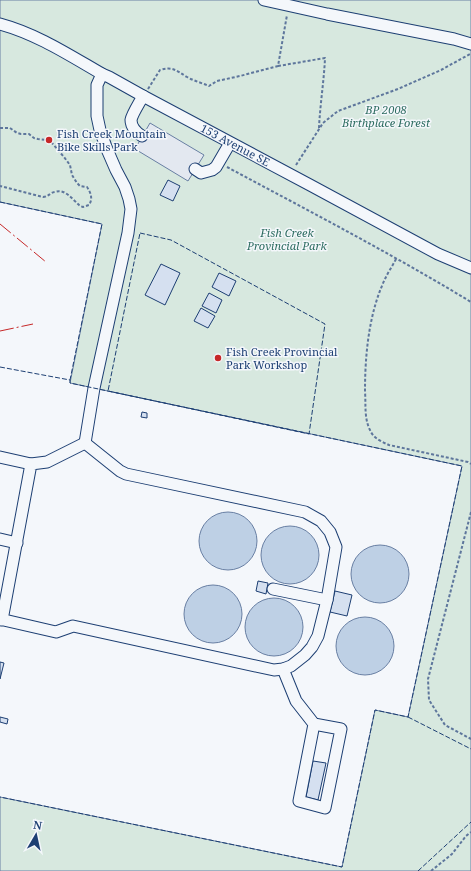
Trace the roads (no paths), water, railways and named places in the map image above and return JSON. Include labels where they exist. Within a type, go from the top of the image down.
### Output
[{"type":"lane","points":[[264,0],[454,39],[471,44]]},
{"type":"lane","name":"153 Avenue SE","points":[[0,24],[52,45],[102,74],[438,254],[471,268]]},
{"type":"lane","points":[[85,443],[94,388],[131,218],[131,209],[125,187],[106,147],[98,123],[97,85],[102,74]]},
{"type":"lane","points":[[142,136],[138,134],[131,120],[143,96]]},
{"type":"lane","points":[[196,169],[202,173],[216,167],[230,143]]},
{"type":"lane","points":[[0,457],[31,464],[47,462],[85,443]]},
{"type":"lane","points":[[31,464],[1,620],[56,632],[73,626],[274,670],[283,669],[298,661],[305,655],[312,647],[318,636],[327,600],[336,546],[330,532],[321,521],[305,512],[126,474],[120,471],[85,443]]},
{"type":"lane","points":[[0,539],[17,543]]},
{"type":"lane","points":[[273,589],[327,600]]},
{"type":"lane","points":[[283,669],[296,700],[314,724],[341,729],[325,808],[299,801],[314,724]]},
{"type":"water","points":[[222,512],[234,512],[249,520],[257,535],[257,547],[249,562],[234,570],[222,570],[207,562],[199,547],[199,535],[207,520]]},
{"type":"water","points":[[284,526],[296,526],[311,534],[319,549],[319,561],[311,576],[296,584],[284,584],[269,576],[261,561],[261,549],[269,534]]},
{"type":"water","points":[[374,545],[386,545],[401,553],[409,568],[409,580],[401,595],[386,603],[374,603],[359,595],[351,580],[351,568],[359,553]]},
{"type":"water","points":[[207,585],[219,585],[234,593],[242,608],[242,620],[234,635],[219,643],[207,643],[192,635],[184,620],[184,608],[192,593]]},
{"type":"water","points":[[268,598],[280,598],[295,606],[303,621],[303,633],[295,648],[280,656],[268,656],[253,648],[245,633],[245,621],[253,606]]},
{"type":"water","points":[[359,617],[371,617],[386,625],[394,640],[394,652],[386,667],[371,675],[359,675],[344,667],[336,652],[336,640],[344,625]]},
{"type":"place","name":"Fish Creek Mountain Bike Skills Park","points":[[49,140]]},
{"type":"place","name":"Fish Creek Provincial Park Workshop","points":[[218,358]]},
{"type":"park label","name":"BP 2008 Birthplace Forest","points":[[386,116]]},
{"type":"park label","name":"Fish Creek Provincial Park","points":[[287,239]]}]
